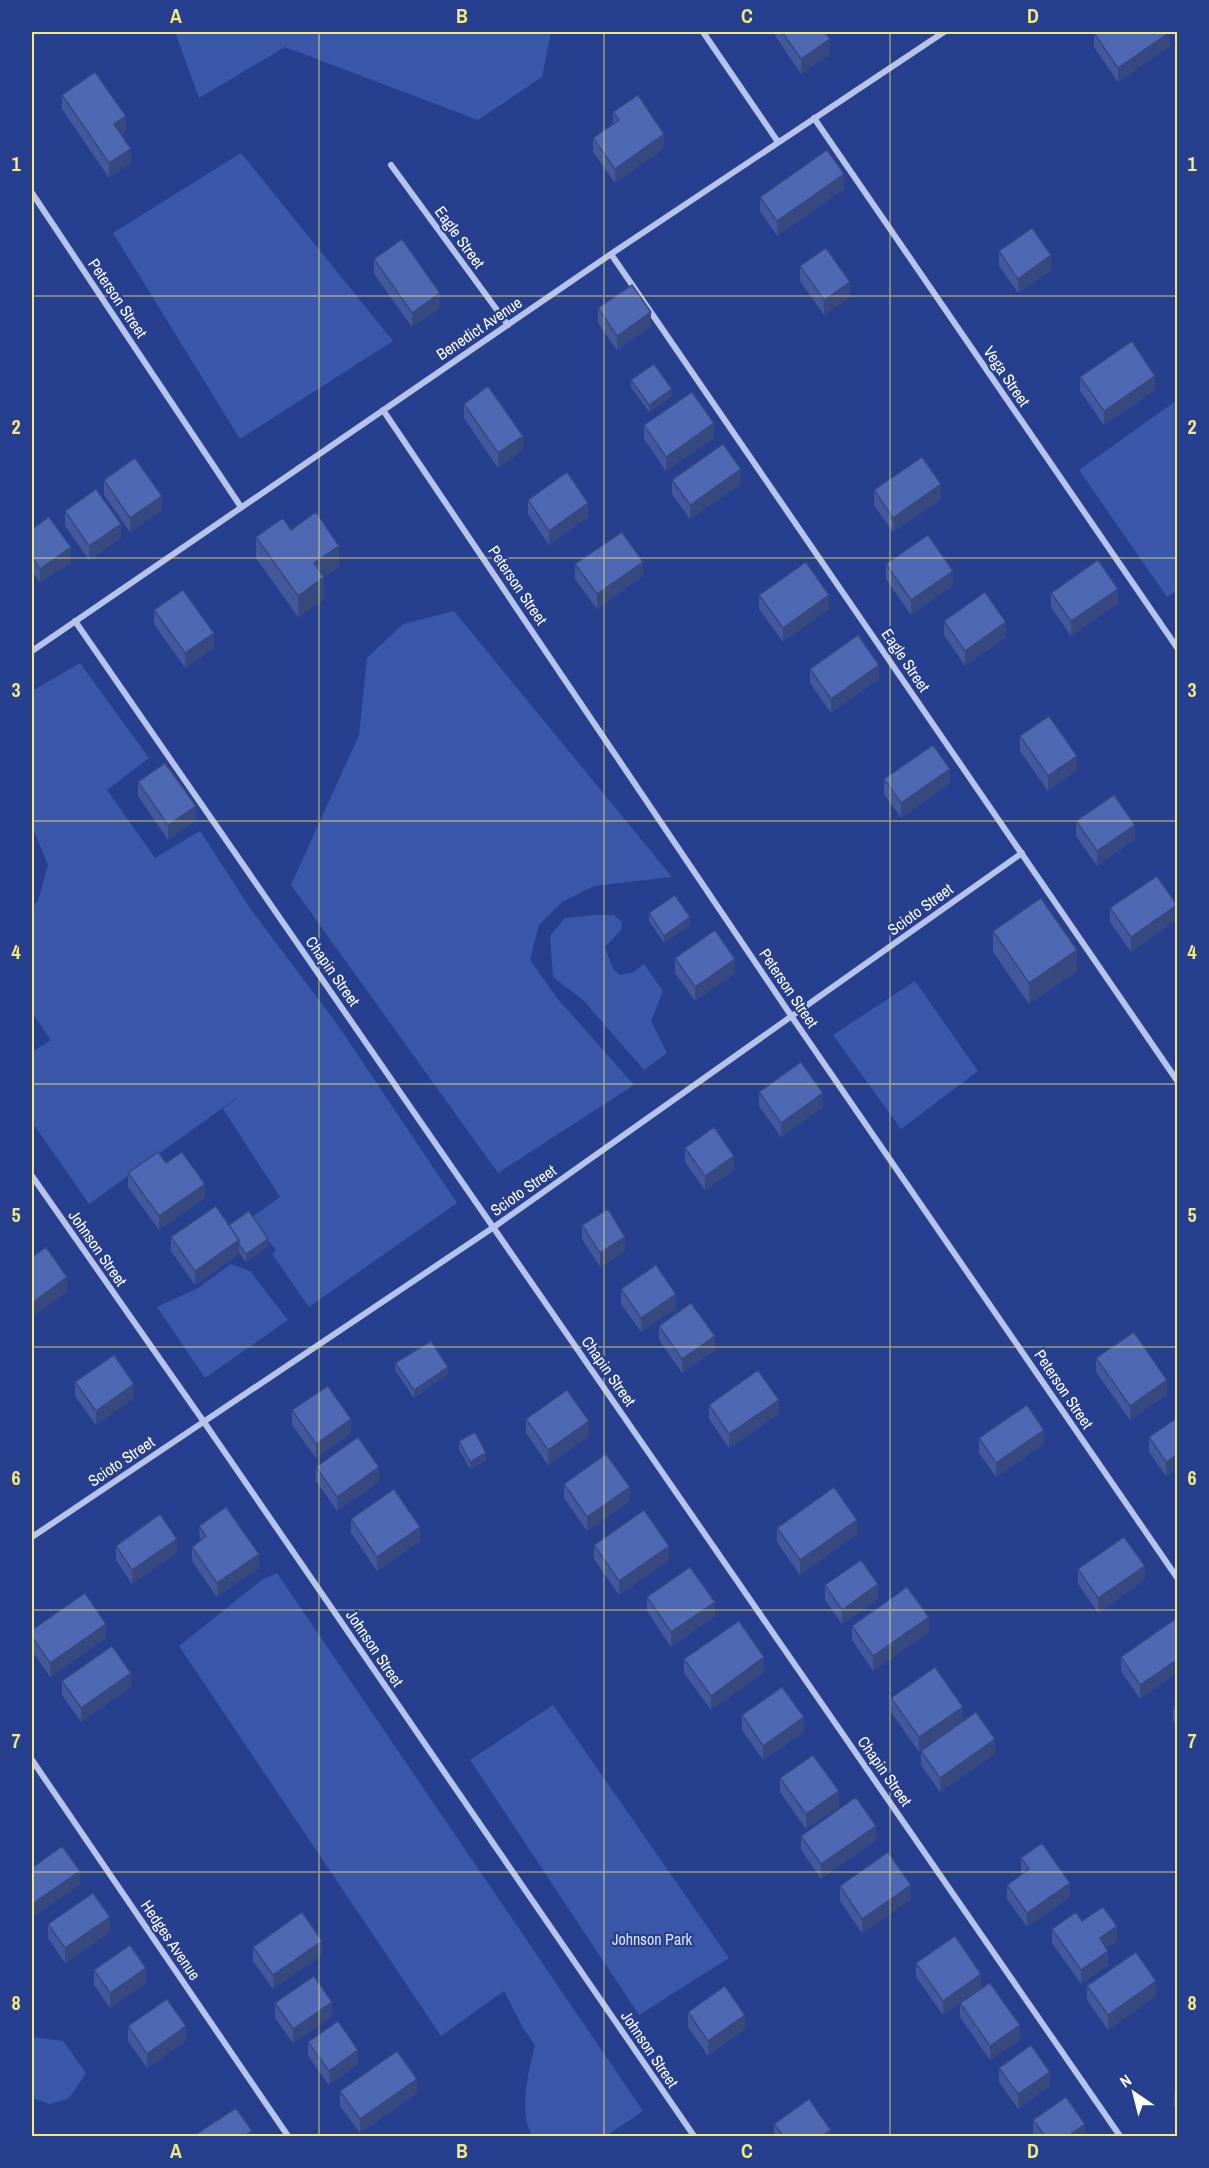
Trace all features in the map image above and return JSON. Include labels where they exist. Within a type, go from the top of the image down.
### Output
[{"type":"street","points":[[703,32],[778,142]]},
{"type":"street","name":"Benedict Avenue","points":[[32,651],[611,254],[944,32]]},
{"type":"street","name":"Vega Street","points":[[814,118],[1178,649]]},
{"type":"street","name":"Eagle Street","points":[[391,165],[508,325]]},
{"type":"street","name":"Peterson Street","points":[[32,194],[242,507]]},
{"type":"street","name":"Eagle Street","points":[[611,254],[1178,1082]]},
{"type":"street","name":"Peterson Street","points":[[383,410],[792,1017],[1178,1579]]},
{"type":"street","name":"Chapin Street","points":[[75,621],[1120,2136]]},
{"type":"street","name":"Scioto Street","points":[[32,1537],[494,1227],[1022,852]]},
{"type":"street","name":"Johnson Street","points":[[32,1176],[204,1422],[694,2136]]},
{"type":"street","name":"Hedges Avenue","points":[[32,1760],[288,2136]]},
{"type":"green space","points":[[175,32],[551,32],[542,77],[478,120],[285,47],[199,98]]},
{"type":"green space","points":[[241,153],[393,341],[240,439],[113,233]]},
{"type":"green space","points":[[1177,400],[1177,590],[1167,597],[1079,470]]},
{"type":"green space","points":[[454,611],[672,877],[594,886],[562,902],[539,925],[530,960],[557,998],[634,1085],[498,1173],[291,885],[359,735],[367,658],[403,624]]},
{"type":"green space","points":[[80,663],[149,758],[107,790],[155,858],[200,831],[252,911],[337,1024],[457,1203],[309,1307],[272,1254],[276,1250],[249,1219],[280,1197],[223,1109],[245,1092],[89,1204],[32,1122],[32,1052],[51,1040],[32,1013],[32,907],[38,901],[48,865],[32,826],[32,691]]},
{"type":"green space","points":[[614,915],[622,922],[621,930],[605,947],[613,969],[620,975],[633,972],[644,964],[663,991],[651,1021],[667,1053],[644,1070],[583,1000],[553,977],[550,936],[565,918]]},
{"type":"green space","points":[[915,981],[978,1071],[901,1129],[833,1035]]},
{"type":"green space","points":[[231,1264],[250,1271],[288,1320],[205,1378],[157,1307],[198,1288]]},
{"type":"green space","points":[[277,1573],[643,2111],[606,2136],[533,2136],[528,2127],[525,2104],[535,2045],[523,2028],[504,1991],[441,2036],[179,1646],[263,1579]]},
{"type":"green space","name":"Johnson Park","points":[[553,1705],[729,1958],[639,2015],[470,1760]]},
{"type":"green space","points":[[32,2037],[63,2041],[86,2073],[69,2098],[50,2104],[32,2098]]},
{"type":"building","points":[[782,32],[824,32],[830,39],[801,59]]},
{"type":"building","points":[[1170,32],[1118,68],[1094,33]]},
{"type":"building","points":[[95,72],[126,116],[114,124],[131,149],[109,163],[62,95]]},
{"type":"building","points":[[638,95],[664,134],[615,169],[593,138],[619,120],[613,112]]},
{"type":"building","points":[[827,150],[844,174],[777,221],[760,197]]},
{"type":"building","points":[[1032,228],[1051,255],[1018,279],[999,251]]},
{"type":"building","points":[[402,239],[440,293],[412,313],[374,259]]},
{"type":"building","points":[[826,248],[850,282],[824,300],[800,266]]},
{"type":"building","points":[[632,285],[651,312],[617,336],[598,308]]},
{"type":"building","points":[[1132,341],[1155,376],[1104,411],[1080,377]]},
{"type":"building","points":[[654,364],[672,389],[649,405],[631,380]]},
{"type":"building","points":[[488,386],[523,436],[498,453],[464,404]]},
{"type":"building","points":[[692,392],[714,423],[666,457],[644,425]]},
{"type":"building","points":[[723,444],[741,469],[690,505],[672,480]]},
{"type":"building","points":[[922,457],[941,484],[893,518],[874,490]]},
{"type":"building","points":[[135,458],[162,496],[130,518],[104,480]]},
{"type":"building","points":[[567,472],[588,503],[549,531],[528,500]]},
{"type":"building","points":[[96,489],[121,524],[89,546],[65,511]]},
{"type":"building","points":[[316,512],[339,546],[314,563],[324,577],[298,596],[256,537],[283,518],[291,530]]},
{"type":"building","points":[[49,517],[71,547],[40,569],[32,557],[32,529]]},
{"type":"building","points":[[622,532],[643,562],[597,594],[575,564]]},
{"type":"building","points":[[928,535],[953,571],[911,600],[886,564]]},
{"type":"building","points":[[1098,560],[1118,589],[1071,621],[1051,593]]},
{"type":"building","points":[[806,562],[829,595],[783,628],[759,595]]},
{"type":"building","points":[[183,590],[214,633],[185,653],[154,610]]},
{"type":"building","points":[[985,592],[1006,622],[965,651],[944,621]]},
{"type":"building","points":[[858,635],[879,665],[831,699],[810,669]]},
{"type":"building","points":[[1049,716],[1077,756],[1048,776],[1020,736]]},
{"type":"building","points":[[933,745],[950,769],[901,803],[884,779]]},
{"type":"building","points":[[165,763],[196,806],[168,825],[138,782]]},
{"type":"building","points":[[1114,795],[1135,825],[1097,851],[1076,821]]},
{"type":"building","points":[[1157,876],[1177,905],[1131,937],[1110,908]]},
{"type":"building","points":[[675,895],[690,917],[664,936],[649,913]]},
{"type":"building","points":[[1041,898],[1077,950],[1029,983],[993,931]]},
{"type":"building","points":[[715,930],[735,959],[695,987],[675,958]]},
{"type":"building","points":[[801,1062],[823,1093],[781,1123],[759,1092]]},
{"type":"building","points":[[714,1127],[734,1156],[705,1176],[685,1148]]},
{"type":"building","points":[[158,1152],[166,1163],[182,1152],[205,1184],[159,1216],[128,1173]]},
{"type":"building","points":[[216,1206],[239,1240],[195,1271],[171,1237]]},
{"type":"building","points":[[608,1209],[625,1237],[600,1253],[582,1225]]},
{"type":"building","points":[[249,1211],[268,1239],[246,1254],[229,1225]]},
{"type":"building","points":[[46,1247],[67,1277],[32,1303],[32,1257]]},
{"type":"building","points":[[656,1265],[676,1294],[641,1318],[621,1289]]},
{"type":"building","points":[[691,1303],[715,1336],[682,1359],[659,1326]]},
{"type":"building","points":[[1134,1332],[1167,1380],[1130,1406],[1096,1358]]},
{"type":"building","points":[[431,1341],[448,1367],[414,1390],[395,1363]]},
{"type":"building","points":[[114,1355],[134,1384],[96,1411],[75,1382]]},
{"type":"building","points":[[758,1370],[779,1400],[729,1434],[709,1405]]},
{"type":"building","points":[[328,1386],[351,1419],[316,1444],[292,1410]]},
{"type":"building","points":[[567,1390],[589,1421],[548,1450],[526,1419]]},
{"type":"building","points":[[1027,1405],[1044,1430],[996,1463],[979,1438]]},
{"type":"building","points":[[1178,1417],[1178,1454],[1166,1462],[1149,1437]]},
{"type":"building","points":[[475,1432],[486,1453],[470,1462],[459,1441]]},
{"type":"building","points":[[358,1437],[379,1467],[337,1497],[316,1467]]},
{"type":"building","points":[[606,1454],[630,1487],[587,1517],[564,1484]]},
{"type":"building","points":[[834,1487],[857,1520],[800,1560],[777,1528]]},
{"type":"building","points":[[394,1489],[420,1527],[377,1557],[351,1519]]},
{"type":"building","points":[[226,1507],[259,1554],[217,1583],[192,1547],[206,1536],[199,1526]]},
{"type":"building","points":[[644,1510],[669,1546],[619,1581],[594,1545]]},
{"type":"building","points":[[160,1514],[177,1539],[132,1570],[116,1546]]},
{"type":"building","points":[[1124,1537],[1145,1566],[1098,1598],[1078,1569]]},
{"type":"building","points":[[861,1560],[878,1584],[842,1610],[825,1585]]},
{"type":"building","points":[[690,1567],[715,1602],[671,1632],[647,1597]]},
{"type":"building","points":[[907,1587],[929,1617],[873,1656],[852,1626]]},
{"type":"building","points":[[85,1593],[106,1624],[50,1663],[32,1637],[32,1630]]},
{"type":"building","points":[[1178,1617],[1178,1659],[1140,1685],[1121,1657]]},
{"type":"building","points":[[739,1621],[764,1657],[711,1696],[684,1659]]},
{"type":"building","points":[[112,1646],[131,1673],[81,1708],[62,1681]]},
{"type":"building","points":[[935,1667],[963,1707],[919,1737],[891,1698]]},
{"type":"building","points":[[782,1687],[804,1717],[763,1746],[742,1715]]},
{"type":"building","points":[[976,1712],[995,1739],[940,1778],[921,1751]]},
{"type":"building","points":[[813,1755],[839,1791],[806,1814],[780,1778]]},
{"type":"building","points":[[856,1797],[876,1826],[821,1864],[801,1836]]},
{"type":"building","points":[[1042,1843],[1070,1883],[1027,1913],[1007,1885],[1029,1869],[1021,1858]]},
{"type":"building","points":[[62,1846],[80,1871],[32,1904],[32,1868]]},
{"type":"building","points":[[888,1852],[911,1885],[862,1919],[840,1886]]},
{"type":"building","points":[[93,1893],[110,1917],[65,1948],[48,1924]]},
{"type":"building","points":[[1103,1907],[1117,1926],[1100,1938],[1108,1951],[1081,1970],[1052,1929],[1076,1912],[1082,1921]]},
{"type":"building","points":[[302,1912],[322,1941],[273,1975],[253,1947]]},
{"type":"building","points":[[955,1936],[981,1974],[943,2001],[916,1963]]},
{"type":"building","points":[[130,1945],[146,1968],[110,1993],[94,1970]]},
{"type":"building","points":[[1136,1952],[1156,1981],[1108,2015],[1087,1986]]},
{"type":"building","points":[[314,1976],[332,2002],[293,2029],[275,2003]]},
{"type":"building","points":[[990,1983],[1020,2025],[990,2046],[960,2003]]},
{"type":"building","points":[[725,1986],[745,2015],[708,2041],[688,2012]]},
{"type":"building","points":[[167,1999],[186,2026],[147,2054],[128,2026]]},
{"type":"building","points":[[338,2021],[358,2050],[329,2071],[308,2042]]},
{"type":"building","points":[[1031,2045],[1050,2072],[1018,2094],[999,2068]]},
{"type":"building","points":[[397,2051],[417,2079],[360,2119],[340,2091]]},
{"type":"building","points":[[1066,2097],[1085,2124],[1068,2136],[1045,2136],[1033,2120]]},
{"type":"building","points":[[809,2099],[831,2130],[822,2136],[783,2136],[774,2124]]},
{"type":"building","points":[[236,2108],[252,2131],[244,2136],[193,2136]]}]
